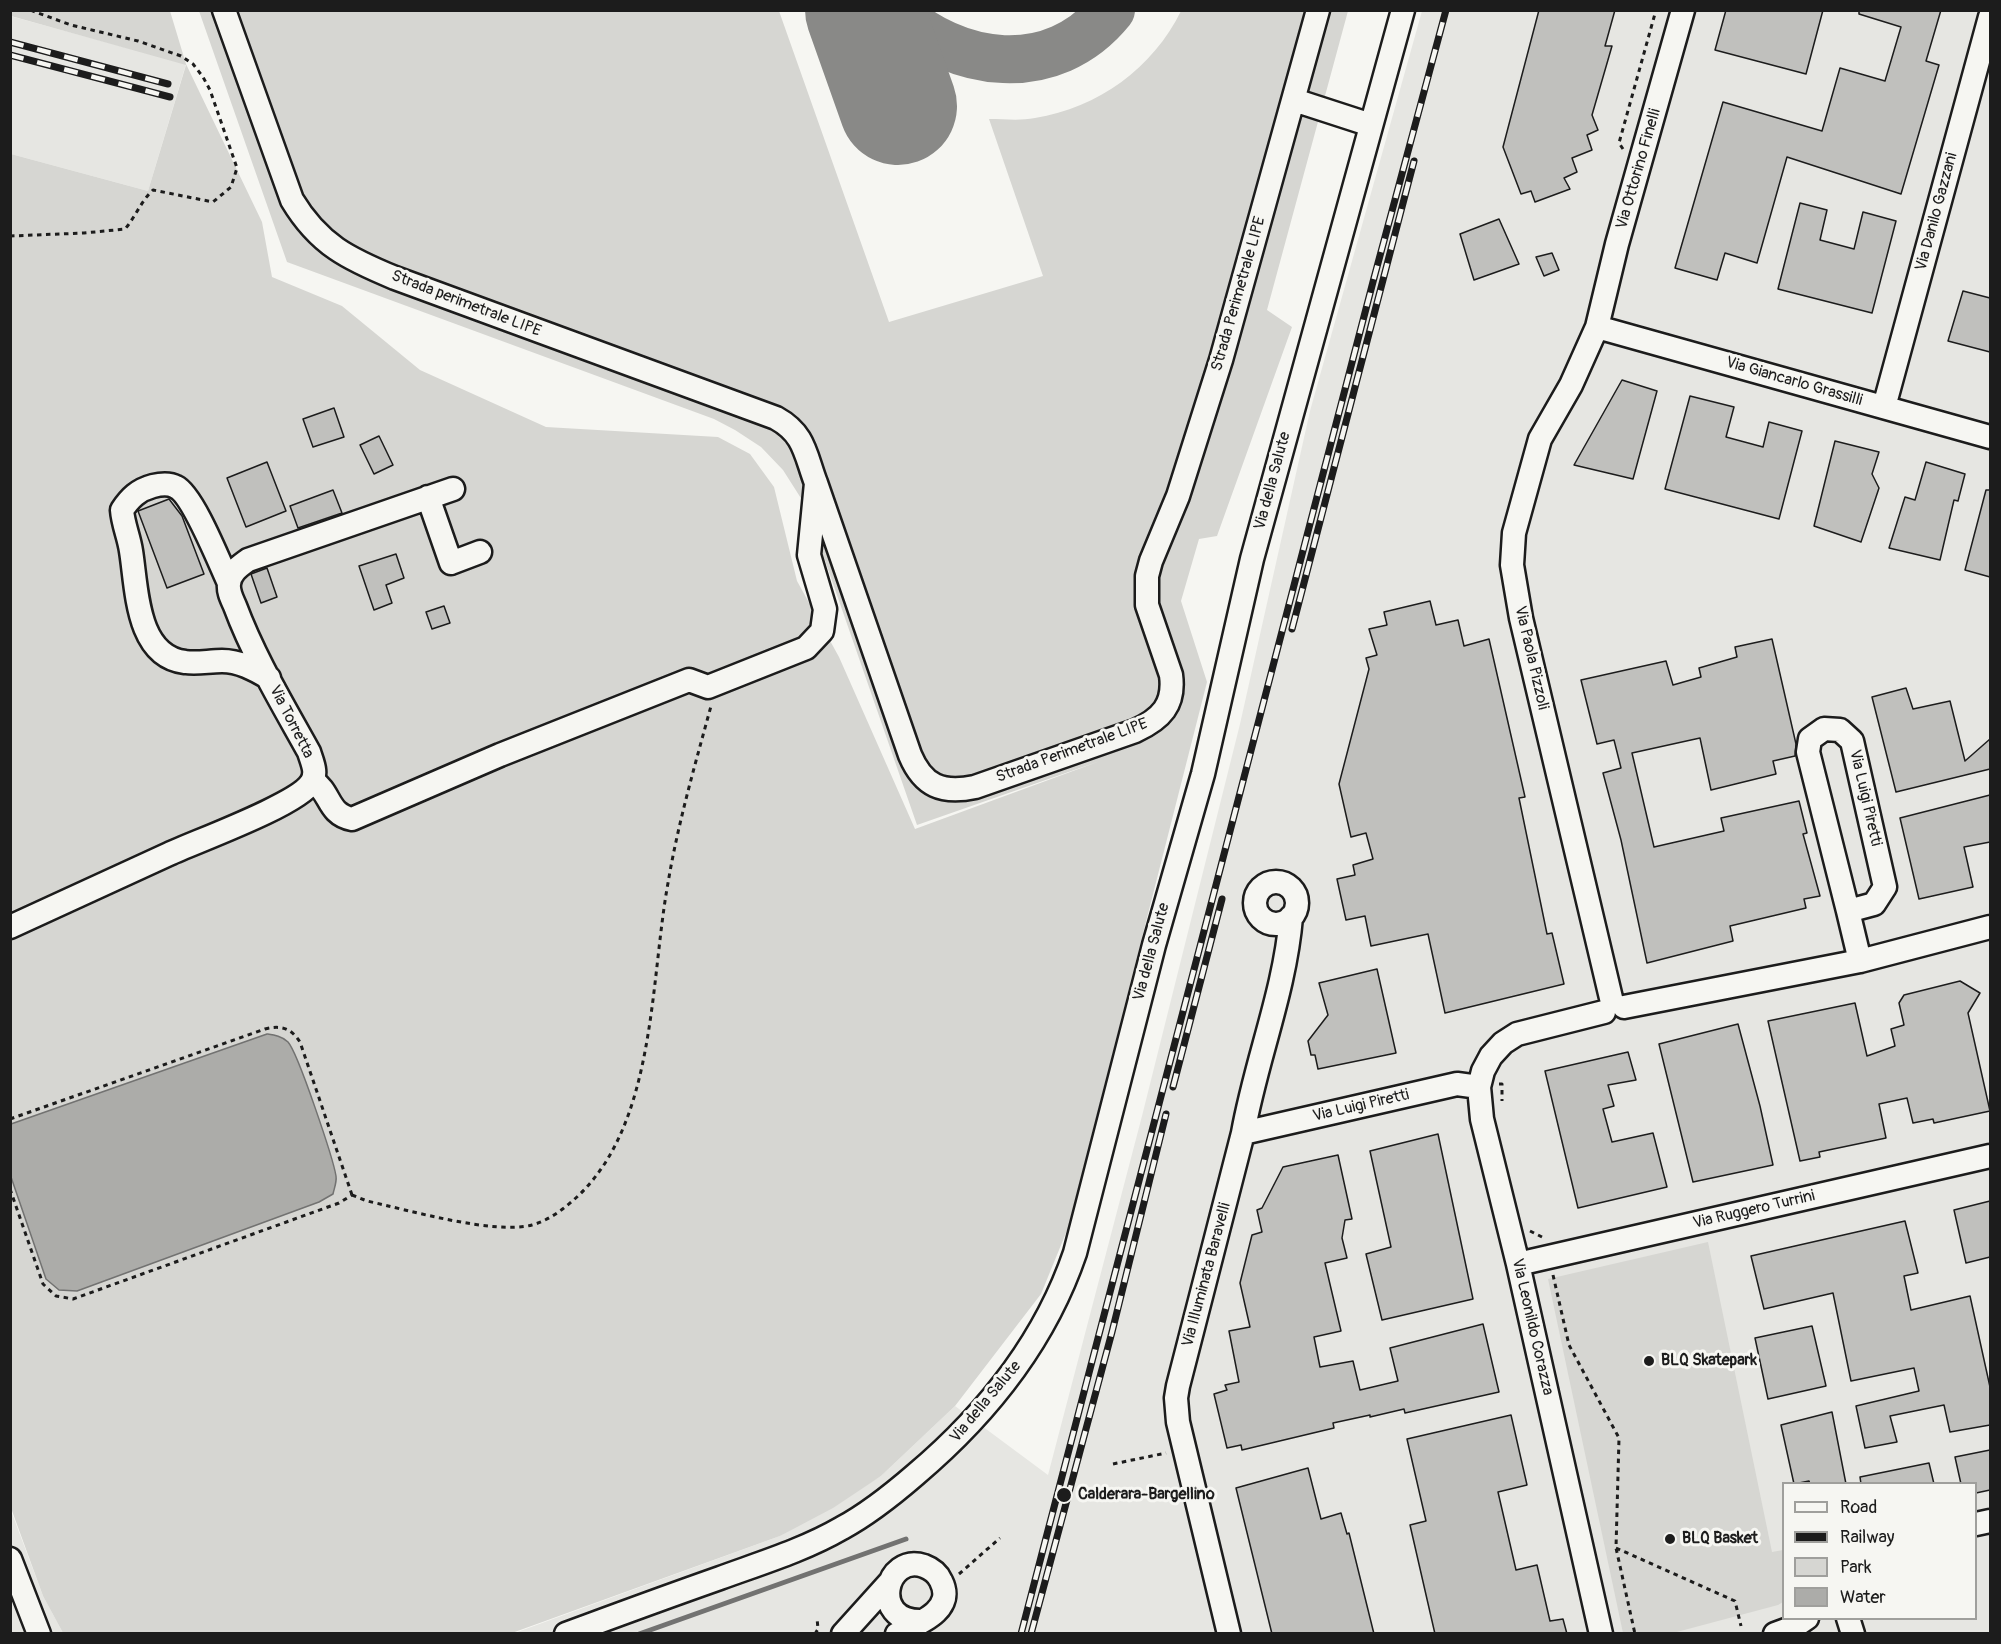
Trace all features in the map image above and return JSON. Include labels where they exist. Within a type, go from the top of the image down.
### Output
[{"type":"street","name":"Strada perimetrale LIPE","points":[[224,10],[292,200],[309,226],[332,248],[357,262],[395,278],[776,418],[787,424],[800,438],[816,483]]},
{"type":"street","name":"Strada Perimetrale LIPE","points":[[816,483],[910,755],[916,767],[931,783],[951,790],[975,787],[1135,730],[1155,720],[1168,705],[1172,686],[1171,675],[1147,605],[1147,576],[1178,496],[1221,360],[1318,10]]},
{"type":"street","name":"Via della Salute","points":[[566,1634],[800,1549],[842,1528],[872,1508],[946,1449],[992,1400],[1022,1358],[1050,1311],[1067,1278],[1076,1253],[1151,956],[1203,774],[1252,559],[1403,10]]},
{"type":"street","name":"Via Ottorino Finelli","points":[[1597,327],[1617,244],[1683,10]]},
{"type":"street","name":"Via Danilo Gazzani","points":[[1884,407],[1990,17]]},
{"type":"street","points":[[1294,100],[1371,125]]},
{"type":"street","name":"Via Giancarlo Grassilli","points":[[1597,327],[1990,437]]},
{"type":"street","name":"Via Paola Pizzoli","points":[[1597,327],[1571,385],[1540,439],[1514,533],[1512,565],[1521,618],[1618,1001]]},
{"type":"street","points":[[313,781],[321,786],[335,811],[352,819],[500,755],[688,680],[708,687],[806,648],[822,631],[825,609],[809,555],[816,483]]},
{"type":"street","name":"Via Torretta","points":[[10,927],[277,807],[304,791],[313,781],[315,771],[309,752],[241,622],[229,591],[229,583],[189,499],[177,487],[163,484],[142,489],[122,510],[142,625],[151,640],[170,659],[186,662],[236,663],[255,669],[269,678]]},
{"type":"street","points":[[229,583],[232,574],[248,560],[453,489]]},
{"type":"street","points":[[428,497],[451,563],[480,552]]},
{"type":"street","name":"Via Luigi Piretti","points":[[1848,911],[1874,904],[1886,887],[1852,741],[1840,730],[1824,729],[1810,740],[1808,752],[1860,961]]},
{"type":"street","name":"Via Illuminata Baravelli","points":[[1229,1634],[1178,1422],[1176,1398],[1243,1133],[1249,1100],[1288,953],[1292,917]]},
{"type":"street","points":[[1579,1020],[1598,1002],[1618,1001],[1860,961],[1990,927]]},
{"type":"street","points":[[1579,1020],[1618,1001]]},
{"type":"street","name":"Via Leonildo Corazza","points":[[1579,1020],[1517,1034],[1503,1043],[1491,1056],[1483,1071],[1479,1087],[1482,1119],[1518,1264],[1602,1634]]},
{"type":"street","name":"Via Luigi Piretti","points":[[1243,1133],[1457,1084],[1479,1087]]},
{"type":"street","name":"Via Ruggero Turrini","points":[[1518,1264],[1990,1156]]},
{"type":"street","points":[[10,1559],[39,1634]]},
{"type":"street","points":[[843,1634],[900,1569],[918,1565],[927,1567],[940,1579],[944,1587],[942,1605],[929,1618],[897,1634]]},
{"type":"street","points":[[882,1634],[891,1607],[887,1591],[889,1583]]},
{"type":"street","points":[[891,1607],[902,1618],[920,1621]]},
{"type":"street","points":[[1775,1634],[1794,1627],[1804,1620]]},
{"type":"path","points":[[10,236],[125,229],[144,198],[153,190],[213,202],[231,187],[237,168],[210,90],[204,77],[192,64],[181,56],[138,40],[71,25],[30,10]]},
{"type":"path","points":[[1625,154],[1619,143],[1656,10]]},
{"type":"path","points":[[10,1119],[277,1026],[286,1028],[295,1034],[300,1042],[352,1195],[367,1201],[464,1222],[519,1227],[543,1221],[557,1213],[572,1202],[597,1176],[610,1157],[625,1124],[639,1077],[656,979],[671,863],[712,703],[708,687]]},
{"type":"path","points":[[10,1190],[43,1284],[56,1296],[73,1299],[339,1203],[352,1195]]},
{"type":"path","points":[[1528,1221],[1531,1232],[1543,1238],[1569,1345],[1619,1438],[1616,1548],[1635,1634]]},
{"type":"path","points":[[1113,1464],[1168,1452]]},
{"type":"path","points":[[944,1587],[1000,1538]]},
{"type":"path","points":[[1616,1548],[1735,1601],[1741,1626]]},
{"type":"path","points":[[815,1634],[818,1629],[817,1618]]},
{"type":"shaded area","points":[[1422,11],[1990,11],[1990,1633],[512,1634],[780,1536],[881,1476],[955,1406],[1048,1475],[1142,1116],[1240,724],[1310,411]]},
{"type":"shaded area","points":[[10,16],[186,64],[148,191],[11,154]]},
{"type":"shaded area","points":[[10,1508],[43,1596],[63,1633],[11,1633]]},
{"type":"green space","points":[[11,11],[170,11],[186,64],[262,222],[272,277],[342,306],[420,370],[546,427],[718,437],[750,454],[774,487],[797,581],[839,657],[915,829],[1100,761],[917,825],[822,552],[804,556],[804,503],[783,470],[761,447],[714,419],[287,262],[199,11],[779,11],[889,322],[1043,276],[989,119],[1035,118],[1058,113],[1101,95],[1139,67],[1169,32],[1181,11],[1348,11],[1267,310],[1292,327],[1217,536],[1199,539],[1181,601],[1207,682],[1068,1228],[1041,1294],[955,1406],[881,1476],[833,1508],[780,1536],[512,1633],[63,1633],[43,1596],[11,1508],[11,154],[148,191],[186,65],[11,16]]},
{"type":"green space","name":"BLQ Skatepark","points":[[1708,1242],[1772,1552],[1782,1550],[1782,1603],[1673,1633],[1623,1633],[1548,1279]]},
{"type":"water","points":[[267,1034],[281,1037],[293,1050],[315,1106],[333,1166],[336,1183],[333,1194],[319,1202],[77,1291],[59,1290],[46,1279],[11,1177],[11,1124]]},
{"type":"building","points":[[1539,10],[1615,10],[1605,46],[1612,46],[1592,115],[1598,130],[1587,135],[1592,150],[1572,158],[1577,172],[1564,178],[1570,189],[1535,202],[1531,191],[1521,194],[1503,147]]},
{"type":"building","points":[[1726,10],[1823,10],[1806,74],[1715,50]]},
{"type":"building","points":[[1859,10],[1941,10],[1926,61],[1939,65],[1901,194],[1787,157],[1757,263],[1725,253],[1717,280],[1675,268],[1723,102],[1822,131],[1840,68],[1885,81],[1901,27],[1859,14]]},
{"type":"building","points":[[1800,203],[1827,210],[1820,240],[1854,249],[1863,212],[1896,221],[1872,313],[1778,289]]},
{"type":"building","points":[[1499,219],[1519,264],[1474,280],[1460,234]]},
{"type":"building","points":[[1552,253],[1559,270],[1544,276],[1536,257]]},
{"type":"building","points":[[1963,291],[1990,298],[1990,352],[1948,341]]},
{"type":"building","points":[[1622,380],[1657,391],[1633,479],[1574,465]]},
{"type":"building","points":[[1690,396],[1734,407],[1726,437],[1763,447],[1769,422],[1802,431],[1779,519],[1665,489]]},
{"type":"building","points":[[334,408],[344,437],[313,447],[303,419]]},
{"type":"building","points":[[379,436],[393,465],[374,474],[360,445]]},
{"type":"building","points":[[1835,441],[1879,452],[1872,474],[1879,488],[1861,542],[1814,526]]},
{"type":"building","points":[[267,462],[286,511],[246,527],[227,478]]},
{"type":"building","points":[[1926,462],[1965,474],[1958,501],[1954,500],[1940,560],[1889,548],[1905,497],[1915,500]]},
{"type":"building","points":[[333,490],[342,513],[298,528],[290,506]]},
{"type":"building","points":[[1986,490],[1990,490],[1990,577],[1965,570]]},
{"type":"building","points":[[169,499],[182,516],[204,574],[167,588],[138,511]]},
{"type":"building","points":[[396,554],[404,578],[386,585],[392,603],[374,610],[359,566]]},
{"type":"building","points":[[267,568],[277,597],[261,603],[251,574]]},
{"type":"building","points":[[1430,601],[1436,625],[1458,620],[1464,646],[1489,639],[1525,797],[1519,798],[1547,934],[1552,933],[1564,984],[1445,1013],[1428,934],[1371,946],[1365,916],[1346,920],[1337,879],[1355,875],[1353,865],[1373,859],[1366,833],[1351,837],[1339,784],[1369,669],[1366,658],[1377,655],[1369,629],[1387,625],[1384,612]]},
{"type":"building","points":[[444,606],[450,623],[432,629],[426,612]]},
{"type":"building","points":[[1772,639],[1796,744],[1795,756],[1773,761],[1776,774],[1711,790],[1700,738],[1632,753],[1654,847],[1724,831],[1721,818],[1799,801],[1807,833],[1803,834],[1820,896],[1804,899],[1806,908],[1730,926],[1733,941],[1647,963],[1621,840],[1603,773],[1621,768],[1614,740],[1597,744],[1581,680],[1666,661],[1673,685],[1701,677],[1699,668],[1737,657],[1735,647]]},
{"type":"building","points":[[1906,688],[1913,709],[1950,701],[1965,761],[1990,739],[1990,769],[1896,792],[1872,697]]},
{"type":"building","points":[[1990,795],[1990,842],[1964,847],[1973,887],[1919,899],[1900,818]]},
{"type":"building","points":[[1377,969],[1396,1053],[1318,1069],[1315,1055],[1311,1055],[1308,1041],[1328,1015],[1319,983]]},
{"type":"building","points":[[1960,981],[1980,993],[1968,1013],[1990,1111],[1934,1123],[1933,1119],[1913,1123],[1907,1098],[1879,1104],[1886,1138],[1819,1152],[1820,1157],[1800,1161],[1768,1021],[1855,1003],[1867,1056],[1895,1046],[1891,1029],[1904,1025],[1899,1003],[1904,995]]},
{"type":"building","points":[[1738,1024],[1773,1165],[1693,1182],[1659,1044]]},
{"type":"building","points":[[1628,1052],[1636,1080],[1608,1085],[1614,1106],[1603,1109],[1612,1142],[1653,1133],[1667,1187],[1578,1208],[1545,1071]]},
{"type":"building","points":[[1438,1134],[1473,1299],[1382,1320],[1366,1254],[1391,1247],[1370,1151]]},
{"type":"building","points":[[1338,1155],[1352,1219],[1345,1220],[1342,1238],[1347,1258],[1325,1263],[1341,1331],[1314,1337],[1320,1367],[1353,1361],[1360,1390],[1398,1381],[1390,1348],[1483,1324],[1499,1392],[1405,1413],[1404,1409],[1333,1423],[1334,1428],[1242,1450],[1241,1445],[1227,1448],[1214,1394],[1227,1390],[1225,1385],[1239,1382],[1229,1331],[1250,1327],[1240,1283],[1252,1235],[1262,1232],[1257,1210],[1262,1208],[1283,1167]]},
{"type":"building","points":[[1990,1201],[1990,1257],[1966,1263],[1954,1210]]},
{"type":"building","points":[[1905,1221],[1918,1273],[1904,1276],[1911,1310],[1970,1296],[1990,1387],[1990,1425],[1950,1432],[1944,1405],[1890,1416],[1897,1442],[1865,1448],[1856,1406],[1919,1391],[1914,1368],[1851,1381],[1833,1293],[1764,1309],[1751,1256]]},
{"type":"building","points":[[1812,1326],[1826,1386],[1768,1399],[1755,1338]]},
{"type":"building","points":[[1832,1412],[1846,1482],[1794,1482],[1781,1425]]},
{"type":"building","points":[[1511,1415],[1527,1485],[1498,1492],[1516,1570],[1537,1565],[1550,1621],[1563,1619],[1567,1634],[1435,1634],[1410,1525],[1426,1521],[1407,1439]]},
{"type":"building","points":[[1990,1450],[1990,1490],[1977,1493],[1977,1482],[1961,1482],[1955,1457]]},
{"type":"building","points":[[1929,1463],[1934,1482],[1861,1482],[1860,1477]]},
{"type":"building","points":[[1308,1468],[1321,1519],[1341,1513],[1347,1534],[1349,1533],[1374,1634],[1272,1634],[1236,1488]]},
{"type":"waterway","points":[[639,1634],[906,1539]]},
{"type":"taxiway","points":[[894,10],[918,30],[945,45],[974,55],[1004,59],[1033,57],[1061,49],[1088,33],[1111,10]]},
{"type":"runway","points":[[864,10],[898,106]]},
{"type":"railway","points":[[1021,1634],[1374,278],[1446,10]]},
{"type":"railway","points":[[10,42],[168,84]]},
{"type":"railway","points":[[10,55],[170,97]]},
{"type":"railway","points":[[1292,629],[1414,161]]},
{"type":"railway","points":[[1173,1087],[1222,899]]},
{"type":"railway","points":[[1031,1634],[1112,1332],[1166,1114]]},
{"type":"place","name":"BLQ Skatepark","points":[[1649,1361]]},
{"type":"place","name":"Calderara-Bargellino","points":[[1064,1495]]},
{"type":"place","name":"BLQ Basket","points":[[1670,1539]]}]
